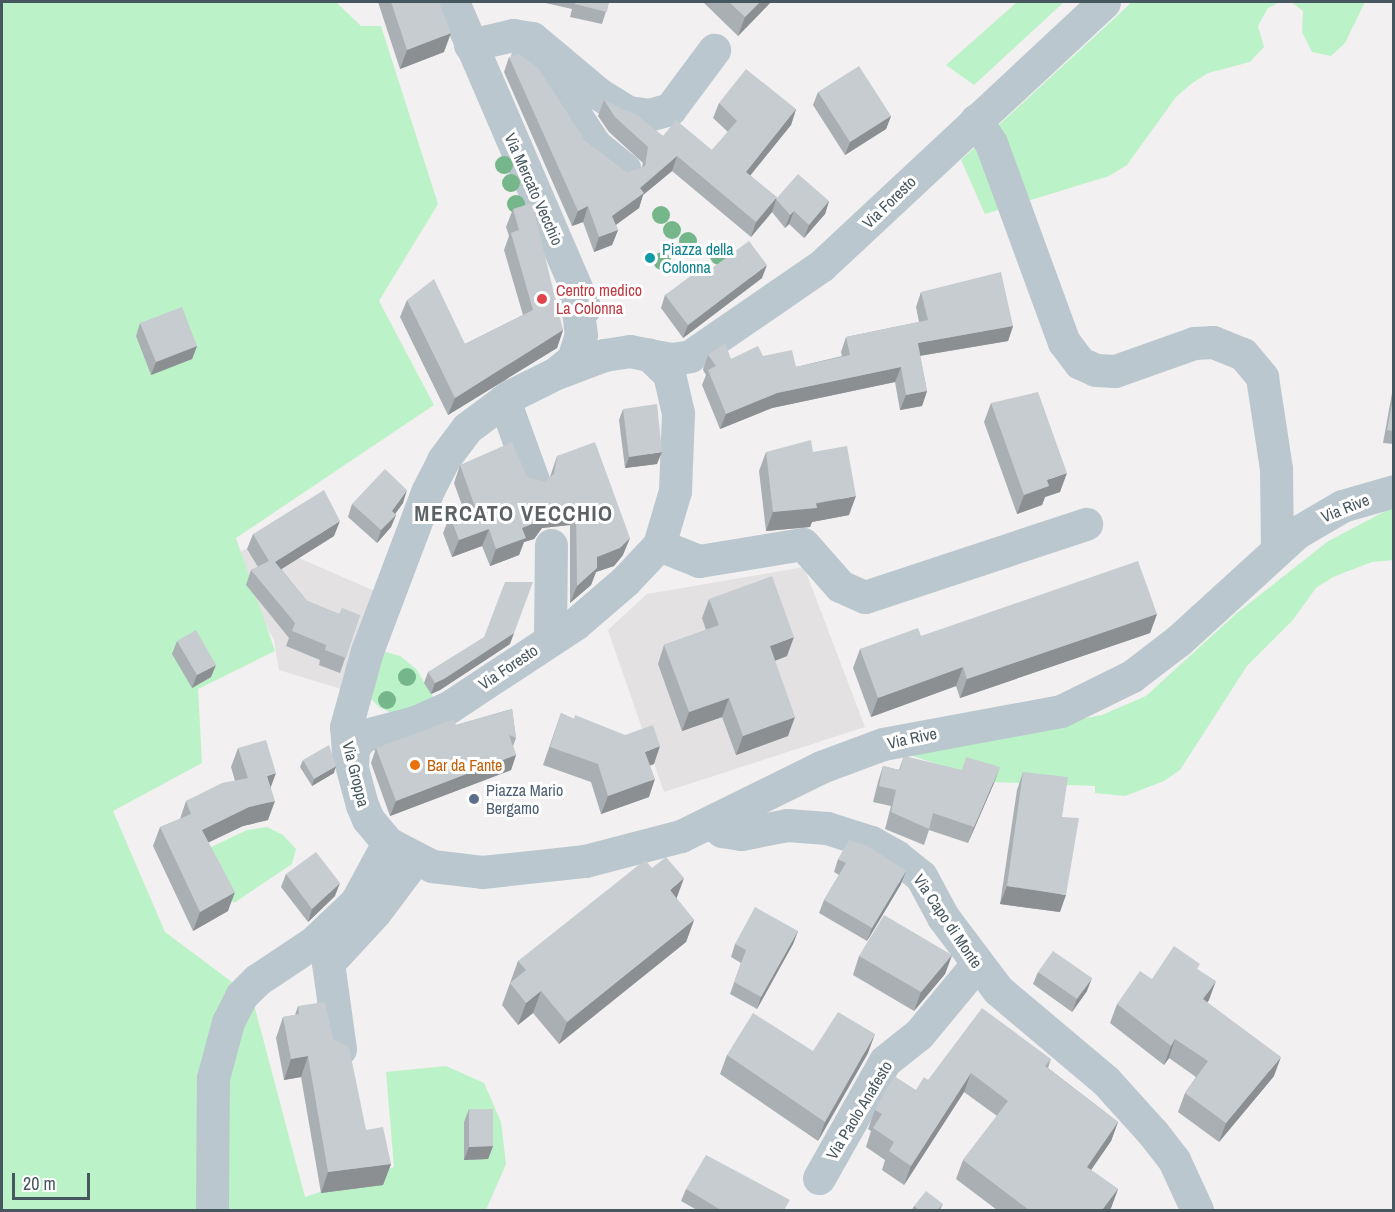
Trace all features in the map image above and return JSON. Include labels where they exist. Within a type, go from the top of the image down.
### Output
[{"type":"street","name":"Via Mercato Vecchio","points":[[453,2],[557,240],[575,289],[595,324],[665,368]]},
{"type":"street","name":"Via Foresto","points":[[352,764],[353,748],[362,736],[403,725],[449,707],[550,640],[625,581],[659,545],[675,491],[665,368],[821,267],[1104,2]]},
{"type":"street","points":[[474,54],[513,35],[532,39],[598,93],[628,112],[649,115],[670,109],[714,50]]},
{"type":"street","points":[[474,54],[518,56],[537,61],[594,145],[625,169]]},
{"type":"street","points":[[976,120],[991,143],[1064,342],[1080,363],[1096,370],[1115,371],[1194,344],[1212,342],[1243,354],[1262,377],[1276,469],[1277,549]]},
{"type":"street","name":"Via Groppa","points":[[556,374],[573,359],[579,344],[575,289]]},
{"type":"street","name":"Via Groppa","points":[[401,851],[368,819],[352,764],[346,727],[355,688],[427,492],[443,460],[467,428],[504,400],[556,374],[616,352],[665,368]]},
{"type":"street","points":[[504,400],[533,480]]},
{"type":"street","name":"Via Rive","points":[[401,851],[432,866],[482,872],[552,866],[652,845],[712,823],[850,754],[918,735],[1069,707],[1132,676],[1179,640],[1277,549],[1316,520],[1342,506],[1394,491]]},
{"type":"street","points":[[659,545],[699,561],[791,543],[803,544],[840,586],[865,597],[1086,524]]},
{"type":"street","points":[[550,640],[551,545]]},
{"type":"street","points":[[355,688],[371,713],[403,725]]},
{"type":"street","name":"Via Capo di Monte","points":[[712,823],[723,831],[741,834],[787,825],[827,828],[871,842],[896,856],[921,876],[943,917],[976,965],[1023,1014],[1106,1081],[1153,1133],[1174,1160],[1197,1210]]},
{"type":"street","points":[[340,1048],[328,963],[375,912],[401,851]]},
{"type":"street","points":[[212,1210],[213,1078],[228,1022],[241,996],[257,980],[314,942],[356,902],[401,851]]},
{"type":"street","name":"Via Paolo Anafesto","points":[[819,1178],[885,1061],[919,1034],[976,965]]},
{"type":"shaded area","points":[[247,548],[261,571],[295,552],[299,558],[377,592],[341,689],[279,670],[274,640],[229,559]]},
{"type":"shaded area","points":[[804,567],[865,727],[664,792],[608,630],[647,594]]},
{"type":"green space","points":[[2,2],[336,2],[361,26],[381,26],[438,204],[379,301],[434,405],[236,538],[275,651],[198,689],[202,763],[113,811],[165,932],[252,997],[305,1197],[394,1167],[386,1072],[446,1066],[484,1083],[501,1122],[506,1164],[486,1210],[2,1210]]},
{"type":"green space","points":[[1017,2],[1064,2],[974,85],[946,65]]},
{"type":"green space","points":[[1132,2],[1280,2],[1268,8],[1258,26],[1264,47],[1250,62],[1208,73],[1191,84],[1176,97],[1127,165],[1109,176],[985,214],[961,160]]},
{"type":"green space","points":[[1291,2],[1365,2],[1345,43],[1331,56],[1312,52],[1302,32],[1303,11]]},
{"type":"green space","points":[[1393,507],[1393,560],[1372,562],[1333,577],[1316,588],[1292,621],[1247,666],[1180,770],[1164,781],[1125,796],[1095,793],[1095,786],[990,782],[907,754],[1102,715],[1146,696],[1237,613],[1327,542]]},
{"type":"green space","points":[[376,649],[400,656],[416,669],[438,705],[391,713],[379,707],[369,697]]},
{"type":"green space","points":[[267,827],[283,835],[296,849],[292,864],[234,903],[220,889],[203,851],[247,830]]},
{"type":"building","points":[[391,2],[439,2],[451,33],[407,50]]},
{"type":"building","points":[[575,2],[609,2],[607,12],[575,4]]},
{"type":"building","points":[[729,2],[760,2],[745,17]]},
{"type":"building","points":[[519,54],[538,68],[585,140],[627,172],[645,166],[648,147],[615,117],[604,100],[638,116],[663,136],[676,120],[712,150],[737,121],[719,103],[746,69],[796,109],[746,172],[777,197],[756,222],[677,156],[640,188],[644,193],[612,216],[618,230],[599,237],[588,206],[578,211],[509,57]]},
{"type":"building","points":[[859,66],[891,116],[850,142],[818,92]]},
{"type":"building","points":[[798,174],[829,201],[809,225],[794,211],[790,215],[776,199]]},
{"type":"building","points":[[532,203],[563,330],[455,398],[407,300],[434,279],[465,344],[533,310],[511,233],[519,230],[513,209]]},
{"type":"building","points":[[749,241],[767,265],[688,325],[665,295],[700,269],[704,274]]},
{"type":"building","points":[[1001,272],[1013,326],[918,343],[927,391],[906,395],[901,367],[777,393],[726,414],[708,370],[716,366],[708,355],[725,343],[731,359],[758,346],[763,356],[792,350],[796,367],[850,355],[846,337],[928,320],[921,292]]},
{"type":"building","points":[[182,307],[197,346],[156,362],[140,323]]},
{"type":"building","points":[[1038,392],[1067,473],[1047,480],[1049,486],[1024,495],[991,403]]},
{"type":"building","points":[[1394,393],[1394,431],[1387,430]]},
{"type":"building","points":[[657,404],[662,452],[629,457],[623,409]]},
{"type":"building","points":[[811,440],[813,452],[847,446],[856,496],[816,503],[817,508],[773,512],[766,452]]},
{"type":"building","points":[[512,442],[527,477],[545,481],[554,474],[557,456],[595,442],[630,538],[620,548],[597,557],[597,568],[577,586],[576,508],[549,511],[540,521],[522,528],[526,538],[496,549],[489,529],[459,540],[450,516],[475,507],[460,465]]},
{"type":"building","points":[[385,469],[407,490],[392,511],[396,515],[381,530],[352,504]]},
{"type":"building","points":[[324,490],[340,521],[275,562],[307,601],[339,614],[342,608],[360,615],[346,658],[325,650],[326,645],[292,631],[295,623],[251,570],[269,561],[253,534]]},
{"type":"building","points":[[1138,561],[1157,614],[967,679],[963,667],[878,698],[860,649],[918,628],[921,636]]},
{"type":"building","points":[[772,576],[794,637],[770,646],[795,717],[743,736],[729,698],[689,712],[664,645],[719,625],[709,599]]},
{"type":"building","points":[[505,582],[533,582],[514,633],[435,683],[428,672],[484,637]]},
{"type":"building","points":[[196,630],[216,665],[197,675],[177,641]]},
{"type":"building","points":[[512,709],[516,738],[509,735],[516,755],[396,801],[376,748],[454,719],[456,725]]},
{"type":"building","points":[[561,713],[574,719],[575,715],[625,735],[653,725],[660,746],[645,752],[655,779],[608,796],[598,764],[550,747]]},
{"type":"building","points":[[266,740],[276,773],[267,776],[275,801],[249,807],[202,830],[235,892],[200,912],[160,827],[191,814],[186,801],[222,783],[248,778],[238,748]]},
{"type":"building","points":[[329,745],[336,766],[314,779],[303,760]]},
{"type":"building","points":[[904,756],[962,770],[966,757],[1000,767],[974,827],[933,813],[929,829],[891,812],[896,790],[879,786],[883,766],[900,770]]},
{"type":"building","points":[[1023,772],[1068,777],[1062,817],[1079,818],[1066,895],[1007,886]]},
{"type":"building","points":[[849,840],[868,846],[906,871],[872,928],[824,900],[846,863],[838,859]]},
{"type":"building","points":[[316,852],[340,883],[312,909],[286,874]]},
{"type":"building","points":[[666,857],[684,878],[670,890],[694,920],[567,1022],[541,991],[526,1003],[510,983],[526,970],[518,961],[645,860],[652,868]]},
{"type":"building","points":[[755,907],[798,931],[761,997],[734,982],[746,950],[735,944]]},
{"type":"building","points":[[884,915],[952,955],[921,992],[859,956]]},
{"type":"building","points":[[1174,946],[1200,964],[1197,969],[1216,981],[1203,999],[1281,1057],[1226,1123],[1185,1093],[1208,1061],[1175,1039],[1171,1046],[1117,1004],[1140,971],[1152,979]]},
{"type":"building","points":[[1053,951],[1092,978],[1077,999],[1038,972]]},
{"type":"building","points":[[325,1002],[333,1039],[349,1047],[366,1130],[383,1127],[391,1164],[328,1172],[308,1056],[291,1059],[283,1017],[299,1014],[298,1006]]},
{"type":"building","points":[[982,1008],[1051,1059],[1045,1066],[1118,1122],[1087,1167],[1118,1189],[1102,1210],[1029,1210],[963,1160],[1008,1101],[971,1073],[911,1166],[889,1151],[894,1142],[873,1128],[882,1114],[875,1110],[894,1076],[916,1090],[924,1077],[928,1080]]},
{"type":"building","points":[[838,1012],[875,1034],[825,1122],[727,1055],[753,1013],[813,1051]]},
{"type":"building","points":[[469,1109],[493,1109],[493,1146],[469,1147]]},
{"type":"building","points":[[706,1155],[790,1200],[784,1210],[721,1210],[686,1189]]},
{"type":"building","points":[[926,1191],[943,1204],[937,1210],[919,1210],[914,1206]]},
{"type":"place","name":"Piazza della Colonna","points":[[650,258]]},
{"type":"place","name":"Centro medico La Colonna","points":[[542,299]]},
{"type":"place","name":"Bar da Fante","points":[[415,765]]},
{"type":"place","name":"Piazza Mario Bergamo","points":[[474,799]]},
{"type":"district","name":"MERCATO VECCHIO","points":[[514,514]]}]
